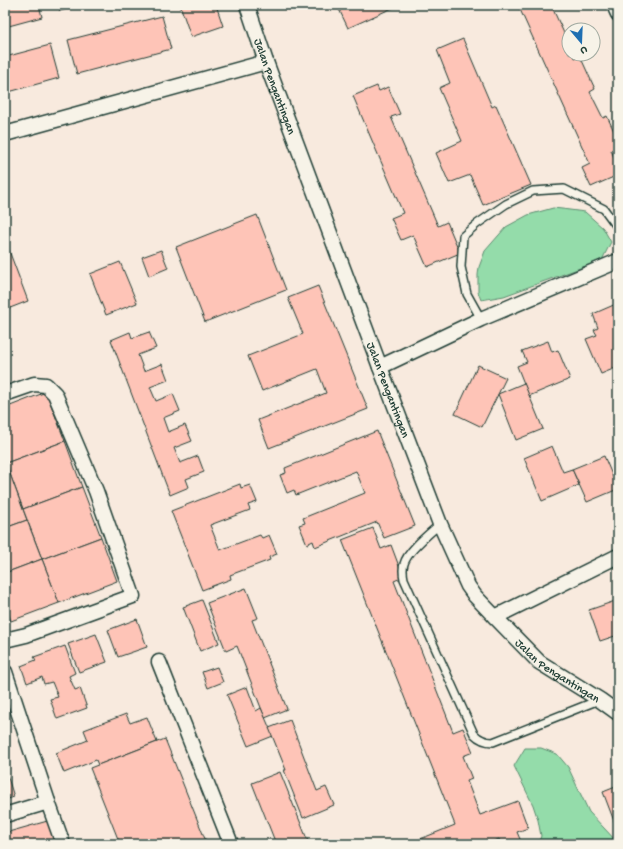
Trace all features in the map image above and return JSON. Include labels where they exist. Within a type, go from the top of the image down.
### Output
[{"type":"street","name":"Jalan Pengantingan","points":[[247,5],[266,62],[380,367],[440,524],[468,586],[475,596],[539,662],[618,712]]},
{"type":"street","points":[[614,5],[618,14]]},
{"type":"street","points":[[5,134],[266,62]]},
{"type":"street","points":[[380,367],[481,319],[618,262]]},
{"type":"street","points":[[5,394],[34,384],[46,385],[55,394],[96,491],[133,596],[26,635],[5,640]]},
{"type":"street","points":[[495,617],[618,556]]},
{"type":"street","points":[[159,662],[231,844]]},
{"type":"street","points":[[5,672],[63,844]]},
{"type":"street","points":[[5,815],[48,802]]},
{"type":"lane","points":[[481,319],[467,294],[461,267],[463,236],[477,224],[506,204],[533,191],[564,188],[604,209],[618,228]]},
{"type":"lane","points":[[440,524],[409,554],[404,562],[404,579],[474,734],[480,740],[494,742],[600,700]]},
{"type":"green space","points":[[553,208],[585,212],[603,228],[611,242],[602,260],[504,296],[481,300],[478,292],[478,275],[479,267],[485,251],[506,227],[528,215]]},
{"type":"green space","points":[[525,748],[541,748],[557,754],[568,767],[589,812],[618,844],[538,844],[541,836],[538,820],[533,805],[514,766]]},
{"type":"building","points":[[5,5],[39,5],[42,17],[5,27]]},
{"type":"building","points":[[58,5],[83,5],[60,11]]},
{"type":"building","points":[[180,5],[216,5],[223,26],[191,37]]},
{"type":"building","points":[[337,5],[399,5],[348,28]]},
{"type":"building","points":[[518,5],[551,5],[561,27],[561,62],[583,62],[595,89],[590,92],[603,118],[607,116],[618,140],[618,147],[611,150],[617,165],[618,175],[591,187],[582,168],[590,164]]},
{"type":"building","points":[[162,16],[171,49],[77,74],[68,40]]},
{"type":"building","points":[[463,39],[492,107],[496,105],[531,185],[483,205],[470,175],[449,183],[436,153],[462,141],[439,88],[450,83],[437,50]]},
{"type":"building","points":[[50,45],[59,78],[5,93],[5,57]]},
{"type":"building","points":[[377,86],[379,91],[388,87],[400,114],[391,117],[438,226],[447,222],[460,253],[427,267],[413,235],[401,240],[391,218],[403,213],[353,96]]},
{"type":"building","points":[[257,215],[286,290],[205,322],[176,247]]},
{"type":"building","points":[[5,240],[28,301],[5,310]]},
{"type":"building","points":[[161,250],[168,268],[149,276],[142,257]]},
{"type":"building","points":[[120,262],[137,303],[106,315],[90,274]]},
{"type":"building","points":[[318,286],[368,409],[269,448],[258,420],[326,393],[317,369],[262,391],[248,356],[303,334],[288,298]]},
{"type":"building","points":[[616,304],[618,308],[618,367],[601,374],[586,339],[597,335],[594,330],[598,328],[593,314]]},
{"type":"building","points":[[130,332],[132,338],[149,332],[156,348],[138,355],[144,371],[162,364],[168,380],[150,387],[156,401],[173,394],[180,411],[163,418],[168,432],[185,425],[192,441],[174,448],[180,463],[198,456],[204,472],[186,479],[189,487],[170,495],[111,340]]},
{"type":"building","points":[[548,341],[552,352],[558,350],[570,379],[529,396],[517,366],[527,362],[522,351]]},
{"type":"building","points":[[478,365],[506,378],[482,427],[455,414]]},
{"type":"building","points":[[524,383],[543,429],[516,440],[498,394]]},
{"type":"building","points":[[46,392],[65,441],[6,463],[5,408]]},
{"type":"building","points":[[377,431],[415,526],[384,538],[377,522],[315,547],[313,541],[307,544],[299,525],[305,523],[303,518],[365,493],[356,471],[296,495],[294,490],[287,493],[280,475],[286,473],[285,468]]},
{"type":"building","points":[[65,441],[82,487],[23,509],[6,463]]},
{"type":"building","points":[[552,446],[563,472],[572,469],[579,485],[542,501],[524,458]]},
{"type":"building","points":[[604,456],[618,489],[587,502],[572,469]]},
{"type":"building","points":[[7,466],[27,520],[5,528],[5,467]]},
{"type":"building","points":[[240,484],[241,488],[250,485],[257,502],[248,505],[250,510],[210,525],[220,550],[260,535],[262,538],[269,535],[277,554],[269,557],[270,560],[230,575],[231,579],[202,590],[171,511]]},
{"type":"building","points":[[82,487],[101,537],[42,559],[23,509]]},
{"type":"building","points":[[27,520],[42,559],[5,573],[5,528]]},
{"type":"building","points":[[373,528],[381,549],[391,545],[403,577],[394,581],[453,732],[463,728],[473,752],[463,756],[472,779],[467,781],[480,815],[518,801],[528,828],[517,832],[522,844],[501,844],[499,839],[487,844],[408,844],[455,825],[342,540]]},
{"type":"building","points":[[101,537],[117,581],[59,603],[42,559]]},
{"type":"building","points":[[42,559],[59,603],[11,621],[5,605],[5,573]]},
{"type":"building","points":[[246,588],[258,618],[252,620],[287,709],[265,718],[237,646],[226,651],[207,603]]},
{"type":"building","points":[[202,600],[219,643],[200,651],[183,607]]},
{"type":"building","points":[[618,600],[618,635],[600,641],[589,610]]},
{"type":"building","points":[[137,619],[147,647],[118,657],[108,630]]},
{"type":"building","points":[[96,634],[107,662],[79,672],[68,644]]},
{"type":"building","points":[[65,646],[75,673],[69,676],[75,690],[80,688],[87,708],[57,719],[50,699],[58,697],[52,682],[44,684],[42,677],[27,683],[21,666],[36,660],[34,657]]},
{"type":"building","points":[[217,667],[223,682],[208,688],[202,672]]},
{"type":"building","points":[[247,687],[256,711],[261,708],[273,736],[248,746],[227,695]]},
{"type":"building","points":[[126,714],[130,723],[147,717],[157,742],[98,765],[96,760],[64,773],[56,753],[88,740],[84,730]]},
{"type":"building","points":[[290,720],[317,791],[326,787],[334,805],[303,818],[269,728]]},
{"type":"building","points":[[165,739],[207,844],[120,844],[90,768]]},
{"type":"building","points":[[5,768],[14,797],[5,800]]},
{"type":"building","points":[[280,772],[309,844],[276,844],[252,783]]},
{"type":"building","points":[[618,786],[618,828],[617,829],[603,792]]},
{"type":"building","points":[[51,820],[58,844],[5,844],[5,833]]}]
